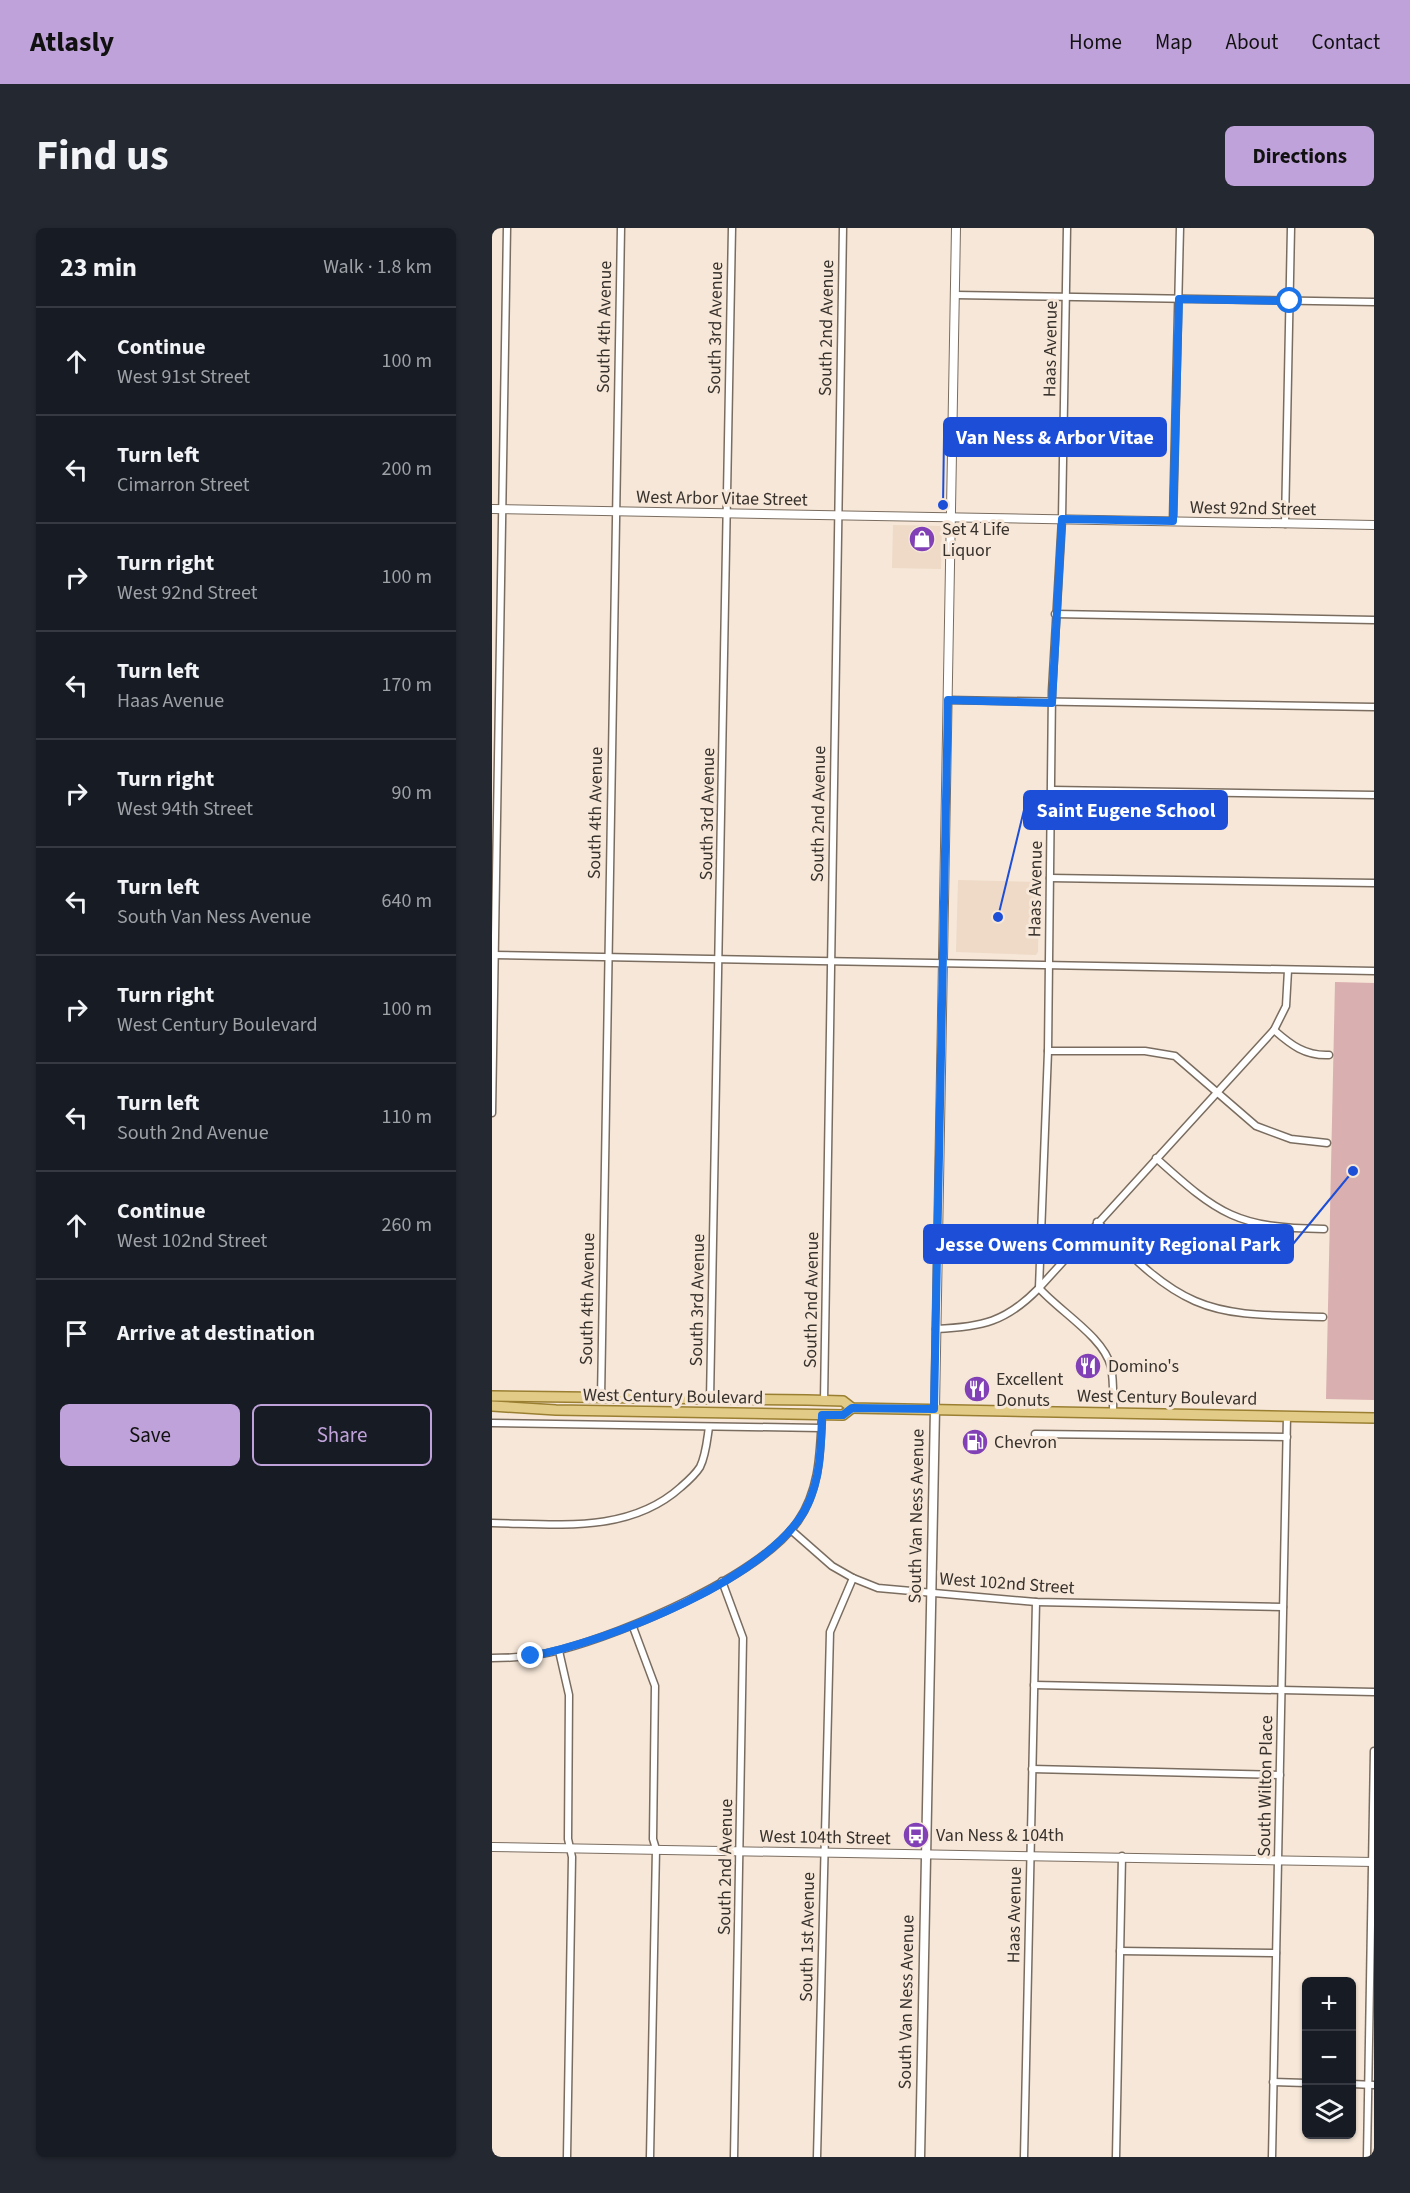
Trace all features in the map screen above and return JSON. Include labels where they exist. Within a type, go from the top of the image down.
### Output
[{"type":"main road","name":"West Century Boulevard","points":[[492,1396],[843,1401],[852,1408],[1374,1418]]},
{"type":"main road","name":"West Century Boulevard","points":[[492,1406],[556,1410],[822,1415],[843,1415],[852,1408]]},
{"type":"main road","name":"South Van Ness Avenue","points":[[920,2157],[934,1409]]},
{"type":"street","points":[[492,1113],[507,228]]},
{"type":"street","name":"South 4th Avenue","points":[[600,1399],[621,228]]},
{"type":"street","name":"South 3rd Avenue","points":[[710,1400],[732,228]]},
{"type":"street","name":"South 2nd Avenue","points":[[824,1401],[843,228]]},
{"type":"street","name":"South Van Ness Avenue","points":[[934,1409],[956,228]]},
{"type":"street","name":"Haas Avenue","points":[[1039,1288],[1048,1051],[1052,703],[1055,614],[1062,519],[1067,228]]},
{"type":"street","points":[[1173,521],[1180,228]]},
{"type":"street","points":[[1285,524],[1291,228]]},
{"type":"street","points":[[955,295],[1374,302]]},
{"type":"street","name":"West Arbor Vitae Street","points":[[492,509],[951,518]]},
{"type":"street","name":"West 92nd Street","points":[[951,518],[1374,525]]},
{"type":"street","points":[[1055,614],[1374,620]]},
{"type":"street","points":[[948,700],[1374,707]]},
{"type":"street","points":[[1052,790],[1374,795]]},
{"type":"street","points":[[1050,878],[1374,883]]},
{"type":"street","points":[[494,955],[608,955],[1374,971]]},
{"type":"street","points":[[936,1329],[977,1326],[996,1321],[1024,1303],[1039,1288],[1274,1030],[1286,1006],[1288,970]]},
{"type":"street","points":[[1274,1030],[1298,1050],[1308,1054],[1329,1055]]},
{"type":"street","points":[[1048,1051],[1162,1052],[1186,1064],[1241,1114],[1272,1134],[1291,1139],[1327,1143]]},
{"type":"street","points":[[1156,1158],[1206,1201],[1240,1219],[1268,1227],[1324,1229]]},
{"type":"street","points":[[1098,1222],[1157,1278],[1195,1301],[1236,1312],[1323,1317]]},
{"type":"street","points":[[1039,1288],[1093,1340],[1106,1357],[1111,1368],[1113,1413]]},
{"type":"street","points":[[492,1658],[559,1651],[633,1627],[722,1581],[760,1557],[791,1530],[808,1504],[819,1473],[822,1415]]},
{"type":"street","name":"South Wilton Place","points":[[1272,2157],[1287,1416]]},
{"type":"street","name":"West Century Boulevard","points":[[492,1423],[821,1428]]},
{"type":"street","points":[[492,1523],[590,1524],[613,1522],[642,1512],[674,1494],[699,1469],[704,1458],[709,1427]]},
{"type":"street","points":[[1035,1434],[1287,1437]]},
{"type":"street","name":"West 102nd Street","points":[[791,1530],[832,1566],[878,1588],[1036,1602],[1283,1607]]},
{"type":"street","name":"South 1st Avenue","points":[[817,2157],[830,1632],[853,1578]]},
{"type":"street","name":"South 2nd Avenue","points":[[722,1581],[743,1638],[734,2157]]},
{"type":"street","name":"Haas Avenue","points":[[1024,2157],[1036,1602]]},
{"type":"street","points":[[633,1627],[656,1686],[653,1839],[656,1849],[650,2157]]},
{"type":"street","points":[[559,1651],[569,1695],[568,1839],[572,1857],[567,2157]]},
{"type":"street","points":[[1034,1685],[1374,1692]]},
{"type":"street","points":[[1367,2157],[1371,2085],[1374,1751]]},
{"type":"street","points":[[1032,1769],[1280,1775]]},
{"type":"street","name":"West 104th Street","points":[[492,1847],[1373,1862]]},
{"type":"street","points":[[1116,2157],[1122,1856]]},
{"type":"street","points":[[1120,1951],[1276,1953]]},
{"type":"street","points":[[1273,2082],[1302,2083]]},
{"type":"street","points":[[1356,2084],[1371,2085]]},
{"type":"shaded area","points":[[893,525],[942,526],[941,569],[892,568]]},
{"type":"shaded area","points":[[958,880],[1039,882],[1038,952],[1036,955],[956,952]]},
{"type":"shaded area","points":[[1335,982],[1374,983],[1374,1400],[1326,1399]]},
{"type":"place","name":"Van Ness & Arbor Vitae","points":[[943,505]]},
{"type":"place","name":"Set 4 Life Liquor","points":[[922,539]]},
{"type":"place","name":"Saint Eugene School","points":[[998,917]]},
{"type":"place","name":"Jesse Owens Community Regional Park","points":[[1353,1171]]},
{"type":"place","name":"Domino's","points":[[1088,1366]]},
{"type":"place","name":"Excellent Donuts","points":[[977,1389]]},
{"type":"place","name":"Chevron","points":[[975,1442]]},
{"type":"place","name":"Van Ness & 104th","points":[[916,1835]]},
{"type":"route","points":[[531,1656],[559,1651],[633,1627],[722,1581],[760,1557],[791,1530],[808,1504],[819,1473],[822,1415],[843,1415],[852,1408],[934,1409],[948,700],[1052,703],[1055,614],[1062,519],[1173,521],[1179,299],[1290,301]]}]
